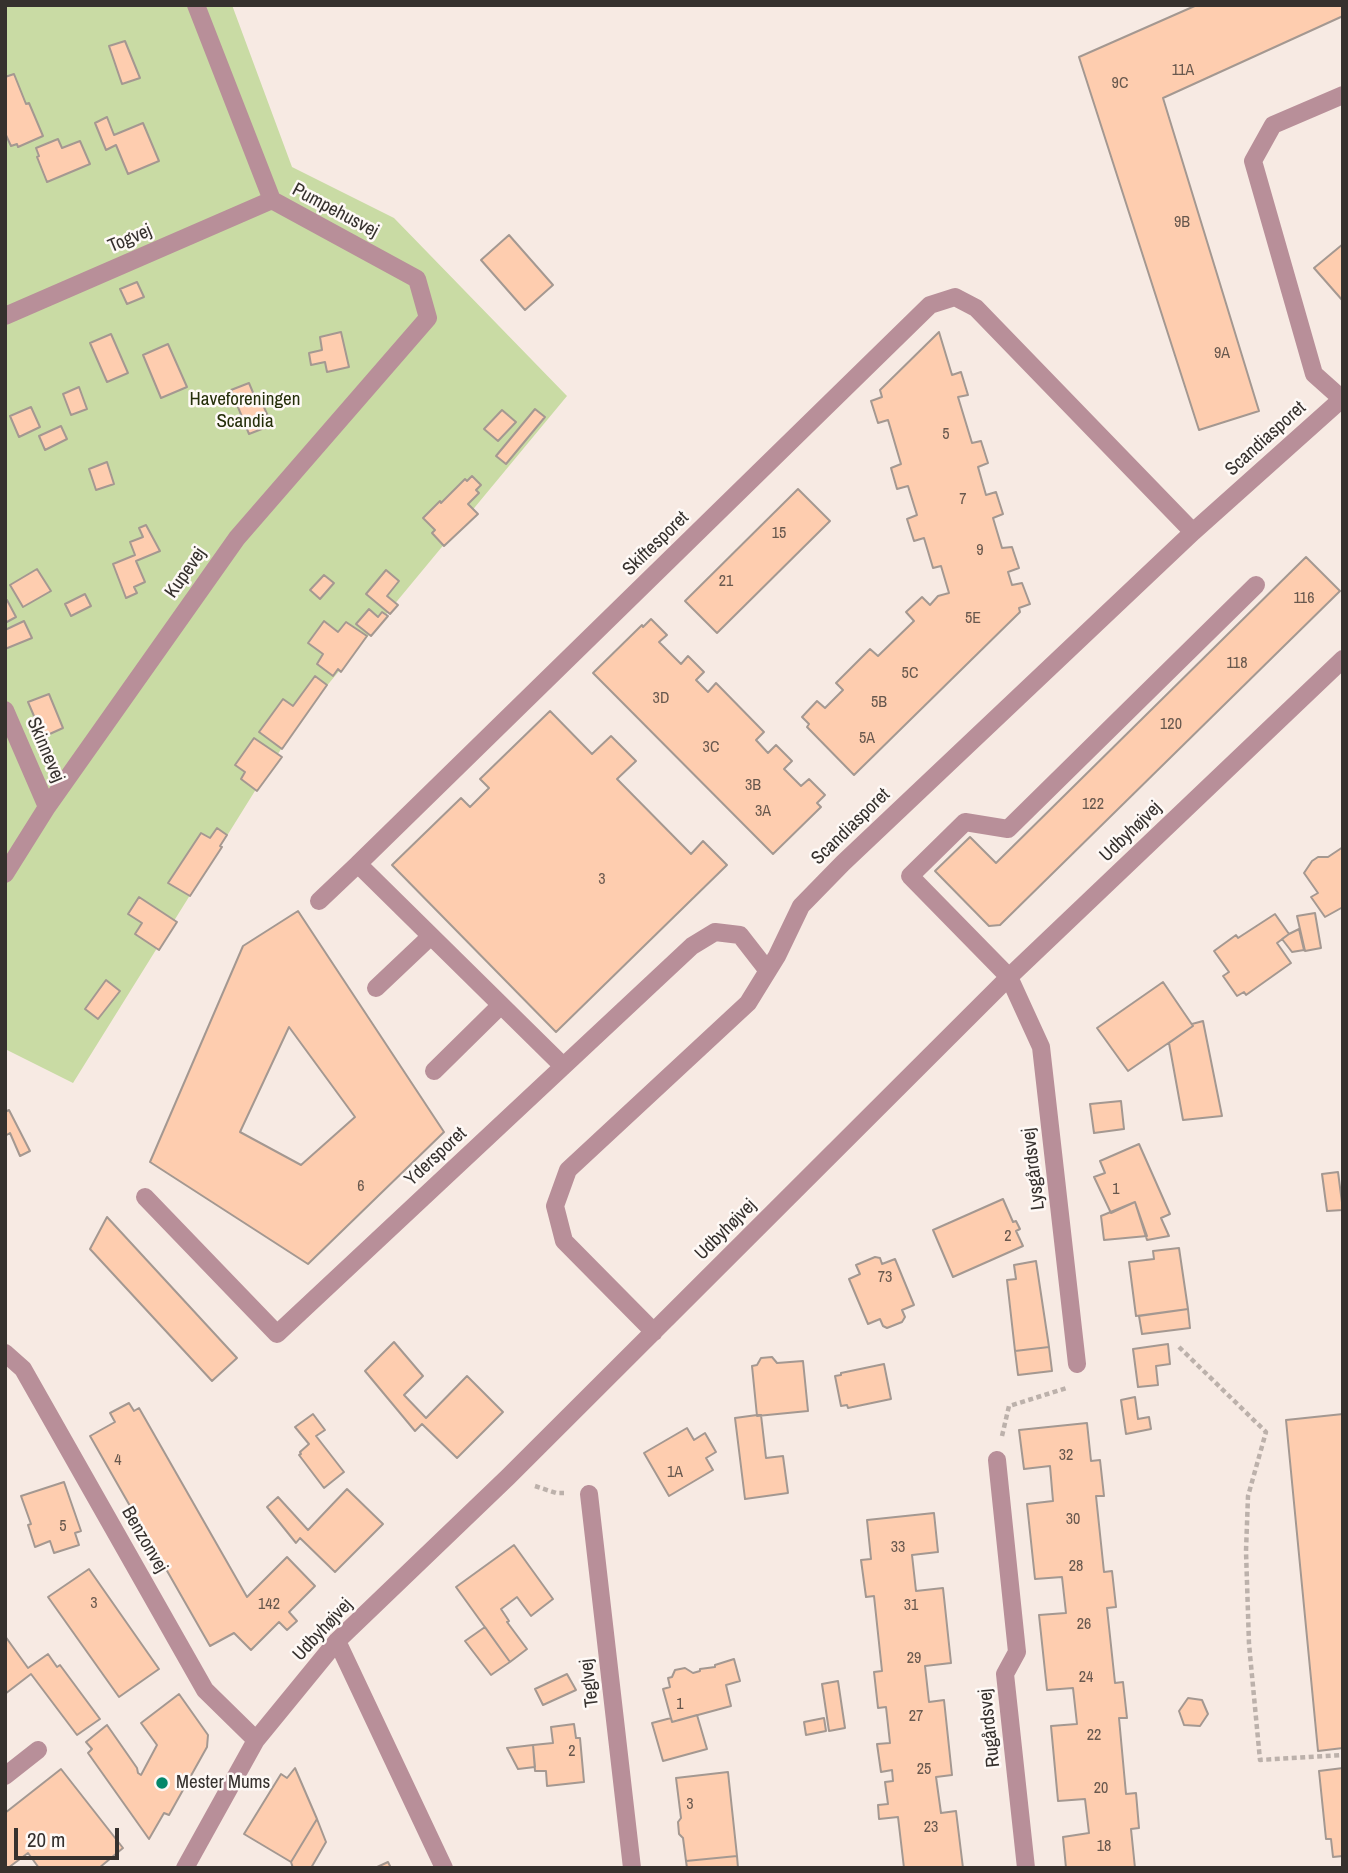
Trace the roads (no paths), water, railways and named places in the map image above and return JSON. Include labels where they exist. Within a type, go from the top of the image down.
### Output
[{"type":"street","name":"Pumpehusvej","points":[[196,5],[272,201],[416,279],[428,318]]},
{"type":"street","name":"Scandiasporet","points":[[653,1332],[564,1241],[555,1206],[568,1170],[748,1003],[777,956],[801,906],[843,863],[1193,532],[1342,398],[1314,374],[1253,161],[1273,125],[1343,95]]},
{"type":"street","name":"Togvej","points":[[5,316],[272,201]]},
{"type":"street","name":"Skiftesporet","points":[[319,901],[930,305],[955,297],[976,308],[1193,532]]},
{"type":"street","name":"Kupevej","points":[[5,874],[47,807],[237,538],[428,318]]},
{"type":"street","name":"Lysgårdsvej","points":[[1077,1364],[1041,1047],[1009,977],[910,876],[965,822],[1008,828],[1256,585]]},
{"type":"street","name":"Udbyhøjvej","points":[[185,1868],[256,1740],[337,1642],[508,1476],[1009,977],[1343,659]]},
{"type":"street","name":"Skinnevej","points":[[5,710],[47,807]]},
{"type":"street","points":[[358,864],[563,1066]]},
{"type":"street","name":"Ydersporet","points":[[145,1197],[277,1334],[692,946],[715,932],[740,935],[768,971]]},
{"type":"street","points":[[376,988],[431,936]]},
{"type":"street","points":[[434,1071],[501,1004]]},
{"type":"street","name":"Benzonvej","points":[[5,1353],[23,1370],[205,1690],[256,1740]]},
{"type":"street","name":"Rugårdsvej","points":[[997,1460],[1017,1652],[1005,1674],[1026,1868]]},
{"type":"street","name":"Teglvej","points":[[589,1494],[632,1868]]},
{"type":"street","points":[[337,1642],[444,1868]]},
{"type":"street","points":[[5,1776],[38,1751]]},
{"type":"place","name":"Mester Mums","points":[[162,1783]]},
{"type":"park label","name":"Haveforeningen Scandia","points":[[245,411]]}]
